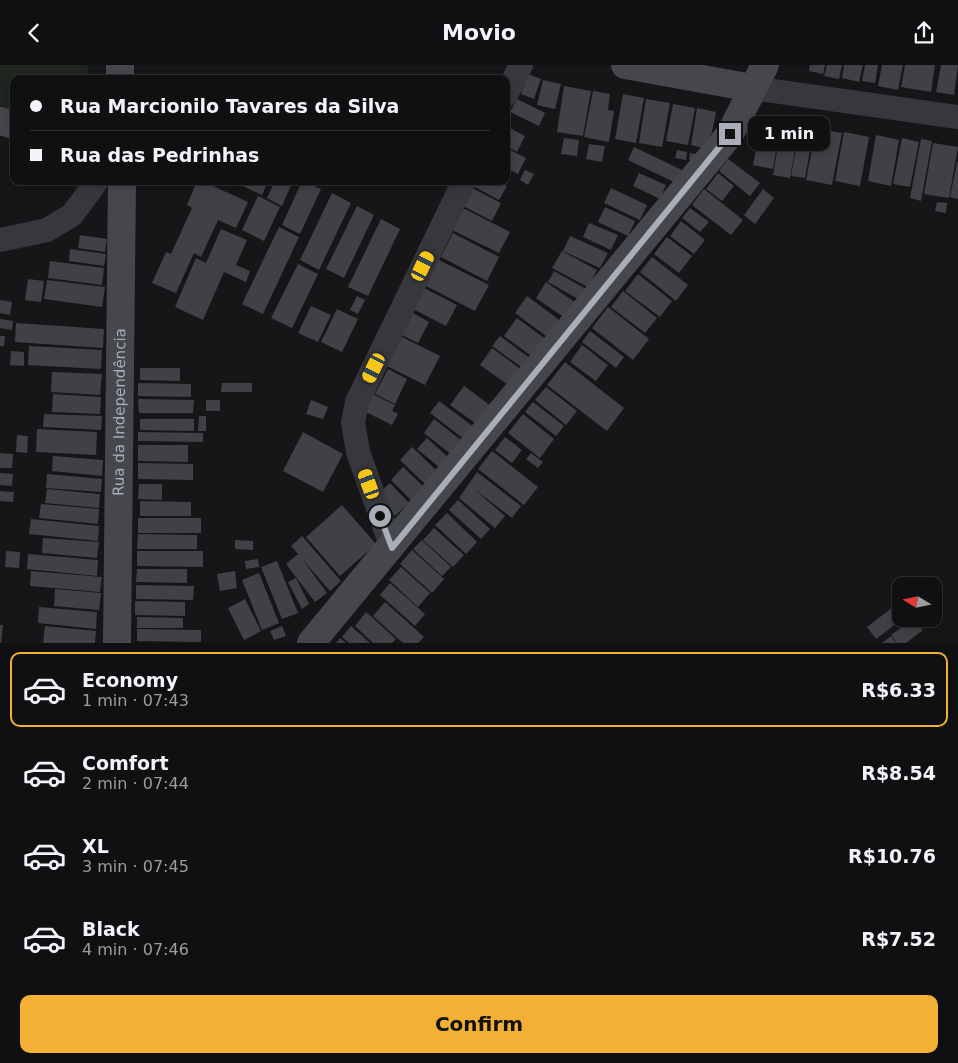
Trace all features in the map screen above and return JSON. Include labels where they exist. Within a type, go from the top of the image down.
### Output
[{"type":"street","points":[[510,87],[521,65]]},
{"type":"street","points":[[625,65],[758,76],[958,117]]},
{"type":"street","points":[[311,643],[392,548],[730,134],[758,76]]},
{"type":"street","points":[[0,241],[47,230],[78,210],[94,185]]},
{"type":"street","name":"Rua da Independência","points":[[117,643],[122,185]]},
{"type":"street","points":[[392,548],[358,452],[353,422],[357,402],[462,185]]},
{"type":"shaded area","points":[[0,65],[88,65],[87,75],[10,75],[10,113],[0,109]]},
{"type":"building","points":[[810,65],[825,65],[823,74],[809,71]]},
{"type":"building","points":[[827,65],[842,65],[839,79],[824,76]]},
{"type":"building","points":[[844,65],[863,65],[859,82],[842,78]]},
{"type":"building","points":[[865,65],[878,65],[875,83],[862,81]]},
{"type":"building","points":[[882,65],[903,65],[898,90],[878,86]]},
{"type":"building","points":[[905,65],[935,65],[931,92],[901,87]]},
{"type":"building","points":[[941,65],[958,65],[954,95],[936,92]]},
{"type":"building","points":[[528,74],[541,79],[534,99],[521,94]]},
{"type":"building","points":[[543,80],[561,84],[555,109],[537,105]]},
{"type":"building","points":[[564,86],[591,91],[583,136],[557,132]]},
{"type":"building","points":[[593,91],[610,94],[608,110],[614,111],[609,142],[584,137]]},
{"type":"building","points":[[623,94],[644,98],[636,143],[615,139]]},
{"type":"building","points":[[517,99],[545,113],[539,126],[510,112]]},
{"type":"building","points":[[646,99],[670,103],[662,147],[639,143]]},
{"type":"building","points":[[673,104],[695,108],[688,145],[666,141]]},
{"type":"building","points":[[697,108],[716,112],[712,132],[703,148],[691,145]]},
{"type":"building","points":[[762,118],[781,122],[773,169],[753,165]]},
{"type":"building","points":[[782,122],[799,126],[790,178],[773,175]]},
{"type":"building","points":[[800,126],[814,128],[805,178],[791,176]]},
{"type":"building","points":[[510,128],[525,136],[517,152],[510,148]]},
{"type":"building","points":[[816,128],[842,133],[832,185],[806,180]]},
{"type":"building","points":[[844,132],[869,137],[860,186],[835,181]]},
{"type":"building","points":[[876,135],[899,140],[891,186],[868,181]]},
{"type":"building","points":[[564,138],[579,140],[577,156],[561,154]]},
{"type":"building","points":[[902,138],[919,142],[910,187],[893,184]]},
{"type":"building","points":[[921,139],[932,141],[921,201],[910,198]]},
{"type":"building","points":[[933,143],[958,147],[949,198],[924,194]]},
{"type":"building","points":[[589,144],[605,146],[602,162],[586,159]]},
{"type":"building","points":[[634,147],[682,170],[676,183],[628,160]]},
{"type":"building","points":[[510,150],[526,158],[518,174],[510,170]]},
{"type":"building","points":[[677,150],[687,152],[686,160],[675,158]]},
{"type":"building","points":[[690,153],[697,154],[695,161],[689,160]]},
{"type":"building","points":[[728,159],[760,183],[750,196],[719,171]]},
{"type":"building","points":[[958,162],[958,199],[950,197]]},
{"type":"building","points":[[525,170],[534,174],[528,185],[520,180]]},
{"type":"building","points":[[639,173],[666,185],[660,199],[633,186]]},
{"type":"building","points":[[718,173],[734,186],[722,201],[706,189]]},
{"type":"building","points":[[195,185],[211,185],[248,202],[236,228],[218,220],[201,257],[194,253],[176,293],[152,283],[166,252],[171,254],[192,208],[187,205]]},
{"type":"building","points":[[241,185],[266,185],[262,195]]},
{"type":"building","points":[[273,185],[291,185],[282,206],[267,198]]},
{"type":"building","points":[[300,185],[312,185],[321,189],[300,234],[282,225]]},
{"type":"building","points":[[505,185],[507,186],[499,200],[473,186]]},
{"type":"building","points":[[472,188],[501,203],[492,221],[463,206]]},
{"type":"building","points":[[611,188],[647,205],[640,220],[604,203]]},
{"type":"building","points":[[704,189],[743,220],[731,235],[692,205]]},
{"type":"building","points":[[763,189],[774,198],[755,224],[744,215]]},
{"type":"building","points":[[332,193],[351,203],[319,270],[300,260]]},
{"type":"building","points":[[258,196],[280,207],[264,241],[242,230]]},
{"type":"building","points":[[937,202],[947,203],[946,213],[935,211]]},
{"type":"building","points":[[357,206],[374,215],[344,278],[326,269]]},
{"type":"building","points":[[605,207],[635,221],[628,236],[598,222]]},
{"type":"building","points":[[463,208],[510,232],[499,253],[452,230]]},
{"type":"building","points":[[690,208],[709,222],[700,232],[682,218]]},
{"type":"building","points":[[381,219],[400,229],[368,296],[348,287]]},
{"type":"building","points":[[681,221],[705,240],[694,254],[670,236]]},
{"type":"building","points":[[589,223],[618,235],[611,250],[583,237]]},
{"type":"building","points":[[279,227],[299,237],[263,314],[242,304]]},
{"type":"building","points":[[221,229],[247,240],[236,265],[250,271],[246,282],[224,272],[203,320],[175,307],[196,258],[206,263]]},
{"type":"building","points":[[453,233],[499,257],[487,281],[441,257]]},
{"type":"building","points":[[80,235],[107,239],[105,252],[78,248]]},
{"type":"building","points":[[570,236],[608,253],[600,268],[563,251]]},
{"type":"building","points":[[667,237],[692,256],[679,273],[654,254]]},
{"type":"building","points":[[70,249],[106,254],[104,266],[69,261]]},
{"type":"building","points":[[562,251],[597,270],[588,287],[552,268]]},
{"type":"building","points":[[652,257],[688,285],[676,301],[640,272]]},
{"type":"building","points":[[437,259],[489,285],[475,311],[424,285]]},
{"type":"building","points":[[50,261],[104,268],[102,285],[48,278]]},
{"type":"building","points":[[298,264],[318,274],[292,328],[271,318]]},
{"type":"building","points":[[554,271],[586,289],[580,300],[548,282]]},
{"type":"building","points":[[638,274],[672,301],[660,317],[625,291]]},
{"type":"building","points":[[28,279],[44,281],[41,302],[25,300]]},
{"type":"building","points":[[47,280],[105,287],[102,307],[44,299]]},
{"type":"building","points":[[546,282],[576,303],[565,318],[536,298]]},
{"type":"building","points":[[424,288],[457,305],[446,326],[413,309]]},
{"type":"building","points":[[623,291],[657,318],[645,333],[611,307]]},
{"type":"building","points":[[357,296],[365,300],[358,314],[350,310]]},
{"type":"building","points":[[527,296],[562,322],[550,339],[515,313]]},
{"type":"building","points":[[0,300],[12,302],[10,315],[0,313]]},
{"type":"building","points":[[311,306],[331,315],[318,342],[298,333]]},
{"type":"building","points":[[608,307],[649,339],[633,360],[592,328]]},
{"type":"building","points":[[337,309],[358,319],[342,352],[321,342]]},
{"type":"building","points":[[413,313],[429,322],[418,343],[402,335]]},
{"type":"building","points":[[517,318],[547,340],[534,358],[504,336]]},
{"type":"building","points":[[0,319],[13,321],[12,330],[0,328]]},
{"type":"building","points":[[16,323],[104,329],[103,348],[15,342]]},
{"type":"building","points":[[590,331],[624,357],[616,368],[582,342]]},
{"type":"building","points":[[0,336],[5,336],[4,346],[0,346]]},
{"type":"building","points":[[500,336],[531,359],[524,369],[492,346]]},
{"type":"building","points":[[402,337],[440,356],[425,385],[387,366]]},
{"type":"building","points":[[582,345],[608,365],[596,381],[570,362]]},
{"type":"building","points":[[29,346],[102,350],[101,369],[28,365]]},
{"type":"building","points":[[492,348],[523,371],[511,387],[480,365]]},
{"type":"building","points":[[11,351],[24,352],[24,366],[10,365]]},
{"type":"building","points":[[565,362],[624,408],[607,431],[547,385]]},
{"type":"building","points":[[140,368],[180,368],[180,381],[140,380]]},
{"type":"building","points":[[388,369],[407,379],[395,404],[375,394]]},
{"type":"building","points":[[52,372],[102,374],[100,395],[51,392]]},
{"type":"building","points":[[138,383],[191,384],[191,397],[138,396]]},
{"type":"building","points":[[222,383],[252,383],[252,392],[221,392]]},
{"type":"building","points":[[464,386],[491,406],[478,425],[450,405]]},
{"type":"building","points":[[546,387],[577,411],[566,425],[535,400]]},
{"type":"building","points":[[53,394],[101,397],[100,414],[52,412]]},
{"type":"building","points":[[372,394],[395,405],[392,411],[398,414],[392,425],[364,411]]},
{"type":"building","points":[[138,399],[194,400],[193,413],[139,413]]},
{"type":"building","points":[[206,400],[220,400],[220,411],[206,411]]},
{"type":"building","points":[[311,400],[328,407],[323,419],[306,414]]},
{"type":"building","points":[[439,401],[474,427],[465,440],[430,413]]},
{"type":"building","points":[[533,402],[564,426],[556,436],[525,412]]},
{"type":"building","points":[[44,414],[102,416],[101,430],[43,427]]},
{"type":"building","points":[[523,414],[554,439],[540,458],[508,433]]},
{"type":"building","points":[[199,416],[206,416],[206,431],[198,431]]},
{"type":"building","points":[[140,419],[194,419],[194,431],[140,430]]},
{"type":"building","points":[[434,419],[462,441],[452,455],[424,433]]},
{"type":"building","points":[[37,429],[97,432],[96,455],[36,452]]},
{"type":"building","points":[[138,432],[203,433],[203,442],[138,441]]},
{"type":"building","points":[[303,432],[343,454],[323,492],[283,471]]},
{"type":"building","points":[[17,435],[28,436],[27,453],[16,452]]},
{"type":"building","points":[[505,437],[522,450],[512,463],[495,450]]},
{"type":"building","points":[[427,438],[448,457],[439,467],[417,449]]},
{"type":"building","points":[[138,445],[188,445],[188,462],[138,461]]},
{"type":"building","points":[[412,447],[437,471],[425,484],[400,460]]},
{"type":"building","points":[[492,451],[538,487],[524,505],[478,469]]},
{"type":"building","points":[[0,453],[13,454],[12,468],[0,468]]},
{"type":"building","points":[[531,453],[543,462],[538,468],[526,459]]},
{"type":"building","points":[[53,456],[103,460],[102,476],[52,471]]},
{"type":"building","points":[[138,463],[193,464],[193,480],[138,479]]},
{"type":"building","points":[[403,467],[424,487],[411,500],[391,480]]},
{"type":"building","points":[[477,472],[521,506],[512,518],[474,489],[505,516],[495,528],[459,498]]},
{"type":"building","points":[[0,473],[13,474],[12,486],[0,485]]},
{"type":"building","points":[[47,474],[102,479],[101,492],[46,488]]},
{"type":"building","points":[[390,483],[409,503],[395,516],[377,495]]},
{"type":"building","points":[[139,484],[162,484],[162,500],[138,499]]},
{"type":"building","points":[[47,489],[100,494],[99,508],[45,503]]},
{"type":"building","points":[[0,491],[14,492],[13,502],[0,501]]},
{"type":"building","points":[[458,500],[490,529],[481,539],[449,510]]},
{"type":"building","points":[[140,501],[191,502],[191,516],[140,516]]},
{"type":"building","points":[[41,504],[99,509],[98,524],[39,518]]},
{"type":"building","points":[[342,505],[376,544],[340,576],[306,537]]},
{"type":"building","points":[[447,513],[477,542],[466,554],[435,525]]},
{"type":"building","points":[[138,518],[201,518],[201,533],[138,533]]},
{"type":"building","points":[[31,519],[99,526],[98,541],[29,534]]},
{"type":"building","points":[[434,528],[464,555],[453,567],[423,540]]},
{"type":"building","points":[[138,534],[197,535],[197,549],[137,549]]},
{"type":"building","points":[[302,536],[341,581],[330,591],[303,560],[327,593],[315,602],[286,564],[298,554],[291,546]]},
{"type":"building","points":[[43,538],[99,542],[97,558],[42,553]]},
{"type":"building","points":[[235,540],[253,541],[253,550],[235,549]]},
{"type":"building","points":[[422,540],[451,567],[442,576],[413,549]]},
{"type":"building","points":[[412,550],[444,579],[432,593],[400,564]]},
{"type":"building","points":[[6,551],[20,552],[19,568],[5,567]]},
{"type":"building","points":[[137,551],[203,551],[203,567],[137,566]]},
{"type":"building","points":[[28,554],[98,560],[97,576],[27,569]]},
{"type":"building","points":[[258,559],[259,567],[246,569],[245,561]]},
{"type":"building","points":[[277,561],[298,613],[282,619],[261,567]]},
{"type":"building","points":[[401,567],[430,593],[418,607],[389,580]]},
{"type":"building","points":[[137,569],[187,569],[187,583],[136,582]]},
{"type":"building","points":[[31,571],[102,577],[100,592],[30,586]]},
{"type":"building","points":[[235,571],[237,588],[220,591],[217,574]]},
{"type":"building","points":[[259,573],[279,623],[262,630],[242,580]]},
{"type":"building","points":[[296,578],[309,604],[302,609],[288,582]]},
{"type":"building","points":[[390,583],[425,614],[415,626],[380,595]]},
{"type":"building","points":[[136,585],[194,586],[193,600],[136,599]]},
{"type":"building","points":[[55,589],[101,593],[99,610],[54,606]]},
{"type":"building","points":[[245,599],[261,631],[244,640],[228,608]]},
{"type":"building","points":[[135,601],[185,602],[185,616],[135,615]]},
{"type":"building","points":[[385,602],[424,637],[418,643],[403,643],[373,616]]},
{"type":"building","points":[[39,607],[97,612],[96,629],[38,623]]},
{"type":"building","points":[[892,608],[892,627],[876,639],[867,627]]},
{"type":"building","points":[[366,612],[396,639],[392,643],[373,643],[355,626]]},
{"type":"building","points":[[137,617],[183,618],[183,628],[137,628]]},
{"type":"building","points":[[0,625],[3,625],[1,643],[0,643]]},
{"type":"building","points":[[45,626],[96,631],[95,643],[43,643]]},
{"type":"building","points":[[282,626],[286,636],[274,640],[270,631]]},
{"type":"building","points":[[351,626],[370,643],[349,643],[342,637]]},
{"type":"building","points":[[902,627],[920,627],[923,630],[906,643],[897,643],[891,635]]},
{"type":"building","points":[[137,629],[201,630],[201,642],[137,641]]},
{"type":"building","points":[[891,636],[896,643],[882,643]]},
{"type":"building","points":[[340,638],[346,643],[336,643]]},
{"type":"route","points":[[380,516],[392,548],[730,134]]}]
